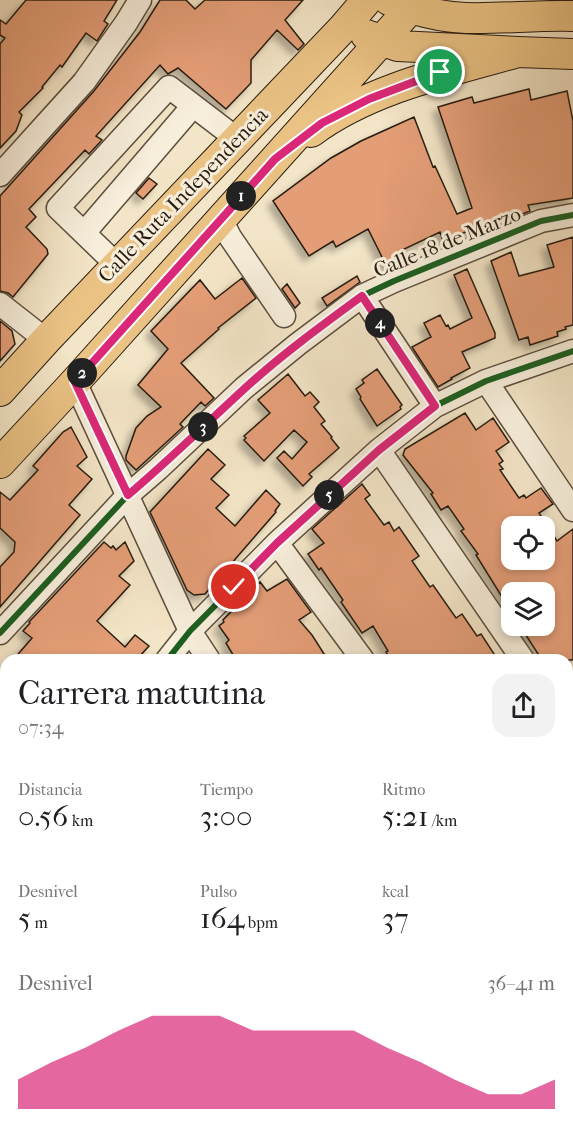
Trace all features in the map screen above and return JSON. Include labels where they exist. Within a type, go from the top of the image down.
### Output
[{"type":"main road","name":"Calle Ruta Independencia","points":[[0,391],[367,0]]},
{"type":"main road","points":[[525,0],[568,16]]},
{"type":"main road","name":"Calle Ruta Independencia","points":[[0,463],[381,41],[406,3]]},
{"type":"main road","points":[[406,3],[434,14],[465,18],[568,16]]},
{"type":"main road","points":[[344,27],[398,46],[573,54]]},
{"type":"main road","points":[[275,159],[322,123],[369,99],[440,72],[518,52]]},
{"type":"street","points":[[0,175],[84,82],[140,0]]},
{"type":"street","points":[[117,265],[58,208],[169,87],[237,139]]},
{"type":"street","points":[[84,233],[193,106]]},
{"type":"street","name":"Calle 18 de Marzo","points":[[0,633],[128,495],[158,470],[244,388],[362,296],[394,280],[541,221],[573,215]]},
{"type":"street","points":[[221,219],[230,237],[284,316]]},
{"type":"street","points":[[362,296],[435,406]]},
{"type":"street","points":[[0,304],[46,340]]},
{"type":"street","points":[[172,654],[190,631],[277,543],[379,450],[435,406],[486,381],[573,351]]},
{"type":"street","points":[[486,381],[565,485],[573,510]]},
{"type":"street","points":[[75,382],[190,631],[205,654]]},
{"type":"street","points":[[379,450],[519,654]]},
{"type":"street","points":[[277,543],[359,654]]},
{"type":"building","points":[[26,0],[117,0],[104,21],[108,24],[97,41],[86,33],[62,67],[60,65],[43,88],[19,112],[22,115],[16,131],[0,148],[0,44],[5,38],[0,35],[0,20],[6,24]]},
{"type":"building","points":[[160,0],[186,0],[195,9],[205,0],[303,0],[285,20],[304,44],[298,50],[277,30],[251,60],[251,83],[226,109],[178,68],[168,74],[160,65],[96,136],[102,140],[89,154],[85,150],[29,209],[36,217],[26,227],[47,249],[48,254],[13,297],[0,291],[0,196],[94,91],[140,32]]},
{"type":"building","points":[[529,89],[531,100],[567,91],[573,121],[573,198],[528,205],[530,211],[473,233],[471,230],[443,241],[440,232],[402,250],[407,261],[388,269],[368,229],[336,247],[333,241],[309,256],[273,201],[331,158],[361,141],[414,117],[433,167],[435,166],[457,214],[472,208],[438,107],[472,97],[474,103]]},
{"type":"building","points":[[149,178],[157,184],[143,199],[136,193]]},
{"type":"building","points":[[573,237],[573,325],[557,332],[558,336],[530,345],[528,337],[519,340],[491,261],[511,252],[519,276],[554,267],[547,245]]},
{"type":"building","points":[[467,269],[495,333],[495,338],[462,352],[470,368],[438,387],[412,347],[431,337],[424,323],[440,315],[450,329],[472,318],[454,275]]},
{"type":"building","points":[[357,276],[360,282],[327,306],[322,298]]},
{"type":"building","points":[[242,278],[256,298],[218,328],[181,363],[214,398],[205,406],[201,402],[180,424],[183,427],[136,470],[126,460],[126,456],[136,428],[147,416],[161,407],[138,385],[168,349],[151,331],[200,280],[215,299]]},
{"type":"building","points":[[287,284],[300,303],[295,308],[282,289]]},
{"type":"building","points":[[0,321],[12,331],[15,344],[0,361]]},
{"type":"building","points":[[377,369],[402,405],[401,409],[377,426],[356,389],[364,383],[362,380]]},
{"type":"building","points":[[288,374],[305,396],[310,392],[319,402],[314,407],[325,421],[321,424],[339,448],[309,474],[312,477],[303,486],[277,458],[284,451],[292,459],[307,442],[294,430],[264,461],[244,440],[246,438],[244,436],[270,413],[258,400]]},
{"type":"building","points":[[465,413],[476,430],[493,418],[509,442],[496,451],[503,461],[499,464],[503,469],[500,470],[519,498],[524,495],[526,498],[541,488],[553,504],[539,513],[541,516],[501,516],[501,570],[555,570],[555,538],[557,541],[573,529],[573,654],[538,654],[526,636],[555,636],[555,582],[501,582],[501,595],[476,555],[478,554],[461,531],[464,529],[448,506],[441,510],[431,494],[433,493],[403,455],[405,449]]},
{"type":"building","points":[[71,427],[87,457],[77,466],[92,479],[69,505],[80,515],[0,607],[0,567],[14,552],[15,542],[0,528],[0,492],[10,500],[38,470],[33,466],[63,432]]},
{"type":"building","points":[[208,449],[225,465],[211,479],[229,495],[216,508],[235,526],[266,490],[280,504],[276,512],[205,594],[194,595],[187,590],[150,512]]},
{"type":"building","points":[[362,484],[370,495],[365,499],[384,525],[389,522],[394,531],[399,527],[419,556],[412,561],[430,587],[433,585],[456,618],[462,614],[477,636],[481,634],[494,654],[387,654],[388,651],[373,626],[362,633],[341,602],[343,600],[321,568],[319,570],[308,554],[324,543],[312,529]]},
{"type":"building","points":[[104,542],[116,550],[125,542],[134,561],[119,576],[130,585],[97,621],[125,647],[135,635],[149,646],[142,654],[18,654],[32,638],[23,631]]},
{"type":"building","points":[[287,579],[311,612],[299,620],[324,654],[232,654],[226,643],[229,640],[219,626],[260,582],[267,591]]},
{"type":"cycle path","points":[[0,633],[128,495],[244,388],[362,296],[541,221],[573,215]]},
{"type":"cycle path","points":[[172,654],[190,631],[277,543],[379,450],[435,406],[486,381],[573,351]]},
{"type":"route","points":[[234,587],[277,543],[379,450],[435,406],[362,296],[244,388],[158,470],[128,495],[75,382],[275,159],[322,123],[369,99],[440,72]]}]
